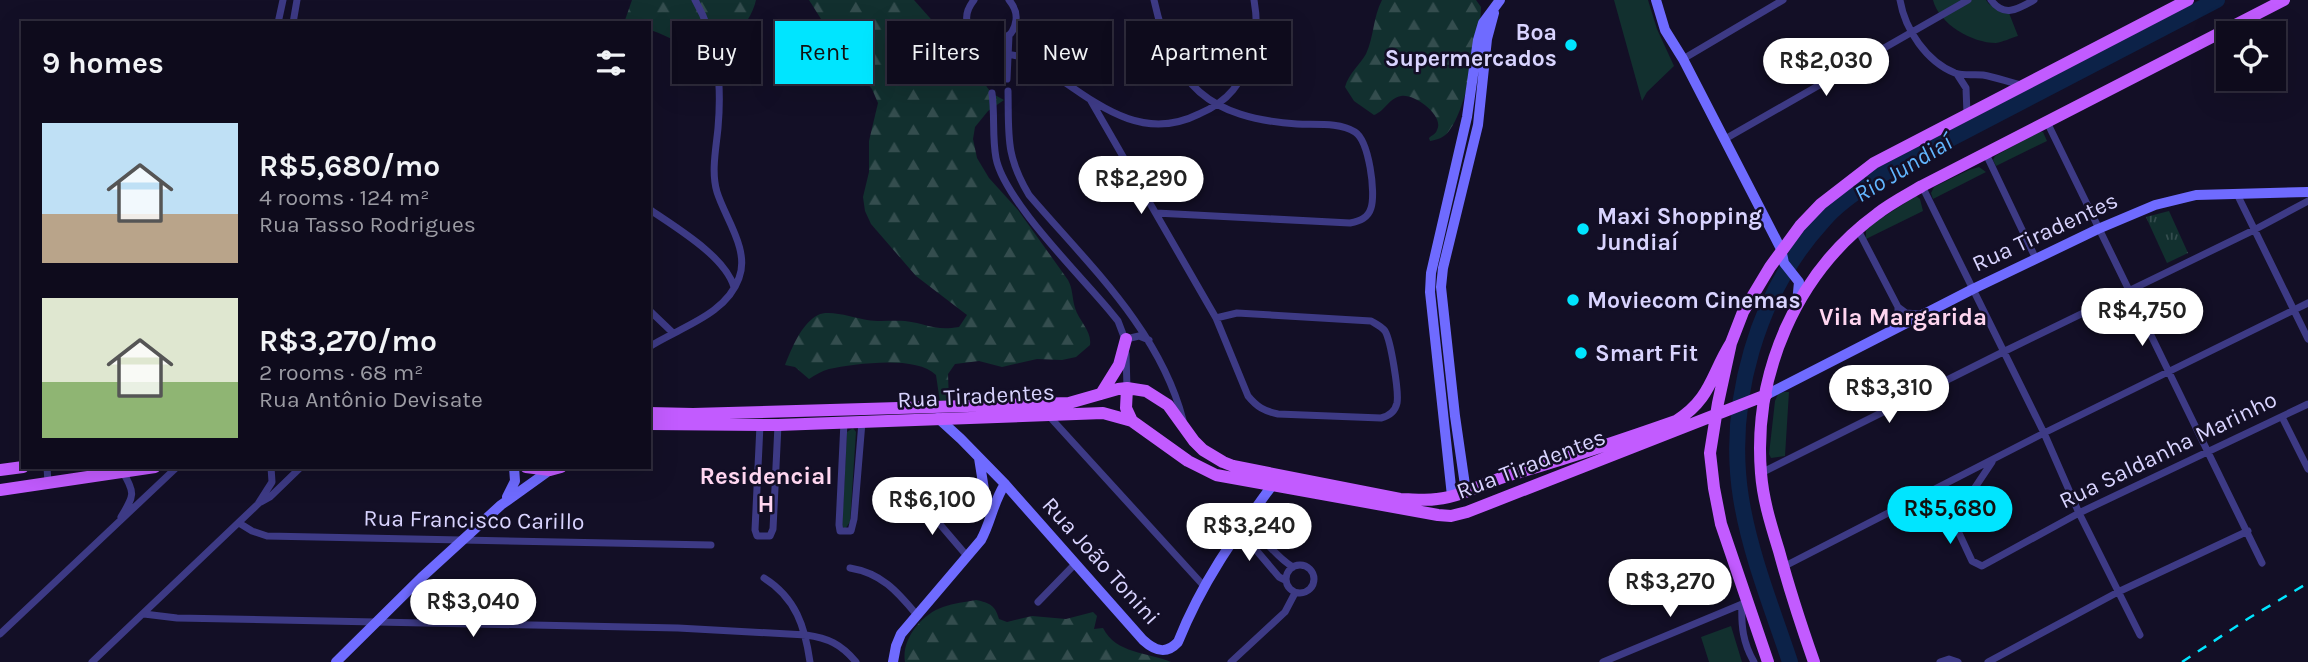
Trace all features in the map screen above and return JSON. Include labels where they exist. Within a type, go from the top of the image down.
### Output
[{"type":"main road","points":[[1768,662],[1745,603],[1721,524],[1710,453],[1731,343],[1743,312],[1770,267],[1783,256],[1800,226],[1844,184],[1904,146],[2188,0]]},
{"type":"main road","points":[[1814,662],[1766,507],[1761,473],[1761,439],[1766,395],[1779,340],[1797,303],[1820,271],[1858,230],[1877,214],[1922,186],[2284,0]]},
{"type":"main road","points":[[1101,394],[1119,365],[1126,339]]},
{"type":"main road","name":"Rua Tiradentes","points":[[651,414],[1069,403],[1127,388],[1146,391],[1160,399],[1168,405],[1203,450],[1234,466],[1400,499],[1454,499],[1511,474],[1554,463],[1676,421],[1701,401],[1731,343]]},
{"type":"main road","points":[[1127,388],[1126,408],[1132,421]]},
{"type":"main road","name":"Rua Tiradentes","points":[[651,424],[778,425],[1046,413],[1103,413],[1132,421],[1203,470],[1224,478],[1451,516],[1495,502],[1766,395]]},
{"type":"main road","points":[[1152,433],[1163,438],[1175,438],[1180,435],[1184,424]]},
{"type":"main road","points":[[0,470],[21,467]]},
{"type":"main road","points":[[0,490],[138,469]]},
{"type":"main road","points":[[1495,502],[1486,497],[1486,488],[1511,474]]},
{"type":"main road","points":[[1438,515],[1454,499],[1467,512]]},
{"type":"street","points":[[283,0],[278,20],[293,21],[297,0]]},
{"type":"street","points":[[651,346],[725,303],[740,277],[740,249],[717,191],[714,173],[720,85],[716,53],[695,0]]},
{"type":"street","points":[[968,21],[968,10],[974,0]]},
{"type":"street","points":[[1004,38],[1015,26],[1016,15],[1009,0]]},
{"type":"street","points":[[1154,0],[1164,40],[1173,60],[1216,106],[1249,118],[1340,127],[1357,133],[1365,144],[1369,161],[1372,200],[1367,216],[1350,223],[1156,213]]},
{"type":"street","points":[[1006,54],[1028,59],[1122,117],[1142,124],[1164,125],[1190,119],[1216,106],[1230,94],[1251,62],[1257,40],[1258,22],[1254,0]]},
{"type":"street","points":[[1656,0],[1665,30],[1683,59],[1783,256],[1799,282],[1797,303]]},
{"type":"street","points":[[1683,59],[1783,0]]},
{"type":"street","points":[[1900,0],[1913,32],[1927,55],[1957,74],[1966,88],[1967,114]]},
{"type":"street","points":[[1725,139],[1968,0]]},
{"type":"street","points":[[1991,0],[2000,10],[2007,12],[2017,10],[2035,0]]},
{"type":"street","points":[[1441,287],[1450,238],[1478,125],[1487,39],[1499,2]]},
{"type":"street","points":[[1454,499],[1430,292],[1434,257],[1467,117],[1474,57],[1483,23],[1499,2]]},
{"type":"street","points":[[1007,79],[1006,54],[1009,35]]},
{"type":"street","points":[[1470,89],[1476,80],[1478,67],[1485,58]]},
{"type":"street","points":[[1957,74],[1984,75],[2021,86]]},
{"type":"street","points":[[1007,91],[1009,153],[1017,176],[1029,195],[1121,302],[1149,340],[1171,382],[1184,424]]},
{"type":"street","points":[[992,93],[996,159],[1006,184],[1019,206],[1118,321],[1126,339],[1127,388]]},
{"type":"street","points":[[1091,100],[1216,318],[1248,396],[1255,405],[1265,412],[1381,418],[1394,410],[1397,391],[1393,368],[1387,334],[1379,325],[1371,321],[1237,313],[1216,318]]},
{"type":"street","points":[[2047,122],[2262,563]]},
{"type":"street","points":[[1986,154],[2036,259]]},
{"type":"street","points":[[1452,178],[1460,168],[1470,162]]},
{"type":"street","points":[[1922,186],[2045,433],[2079,513],[2140,635]]},
{"type":"street","name":"Rua Tiradentes","points":[[1766,395],[1973,289],[2155,205],[2196,195],[2308,192]]},
{"type":"street","points":[[2237,194],[2308,339]]},
{"type":"street","points":[[1761,473],[2308,201]]},
{"type":"street","points":[[651,210],[690,237],[731,276],[734,288]]},
{"type":"street","points":[[1858,230],[1898,307],[1906,313],[1925,314]]},
{"type":"street","points":[[1434,257],[1434,269],[1441,287],[1466,492]]},
{"type":"street","points":[[1783,567],[2308,303]]},
{"type":"street","points":[[1890,332],[1898,316],[1898,307]]},
{"type":"street","points":[[651,312],[672,332]]},
{"type":"street","points":[[1126,339],[1139,336],[1149,340]]},
{"type":"street","name":"Rua Saldanha Marinho","points":[[1954,519],[1972,561],[1982,566],[1987,565],[2079,513],[2308,404]]},
{"type":"street","points":[[1046,413],[1203,585]]},
{"type":"street","points":[[2282,416],[2308,469]]},
{"type":"street","points":[[961,439],[961,429],[966,417]]},
{"type":"street","name":"Rua João Tonini","points":[[938,418],[1004,484],[1143,640],[1153,649],[1160,651],[1173,648],[1178,642],[1203,585],[1271,487]]},
{"type":"street","points":[[844,422],[839,525],[840,531],[846,532],[851,531],[854,519],[862,422]]},
{"type":"street","points":[[760,425],[755,530],[757,536],[765,537],[770,536],[773,529],[778,425]]},
{"type":"street","points":[[979,458],[986,502],[991,511]]},
{"type":"street","points":[[1938,488],[1954,519],[1993,460]]},
{"type":"street","points":[[47,469],[48,483]]},
{"type":"street","points":[[0,635],[175,469]]},
{"type":"street","points":[[92,662],[258,504],[272,482],[271,469]]},
{"type":"street","points":[[258,504],[270,497],[299,469]]},
{"type":"street","points":[[501,505],[513,488],[514,469]]},
{"type":"street","points":[[335,662],[501,505],[555,469]]},
{"type":"street","points":[[119,521],[133,493],[122,471]]},
{"type":"street","points":[[893,662],[901,634],[987,530],[991,511],[1004,484]]},
{"type":"street","points":[[910,499],[926,508],[967,556]]},
{"type":"street","name":"Rua Francisco Carillo","points":[[239,523],[267,536],[711,545]]},
{"type":"street","points":[[1285,580],[1279,577],[1245,537],[1243,524],[1252,527],[1275,555],[1293,567]]},
{"type":"street","points":[[1988,662],[2118,592],[2248,531]]},
{"type":"street","points":[[1038,602],[1075,564]]},
{"type":"street","points":[[1305,566],[1311,570],[1314,578],[1307,592],[1295,593],[1288,588],[1285,580],[1287,572],[1293,567],[1305,566]]},
{"type":"street","points":[[850,568],[868,571],[881,580],[900,595],[916,614]]},
{"type":"street","points":[[764,578],[777,586],[799,614],[806,635],[810,662]]},
{"type":"street","points":[[1231,662],[1285,612],[1295,593]]},
{"type":"street","points":[[1603,662],[1745,603]]},
{"type":"street","points":[[1745,603],[1741,624],[1747,649],[1754,662]]},
{"type":"street","points":[[144,614],[177,618],[678,628],[806,635],[827,638],[856,662]]},
{"type":"street","points":[[1940,662],[1949,659],[1958,662]]},
{"type":"green space","points":[[632,0],[756,0],[746,21],[672,21],[672,39],[651,31],[651,21],[625,21]]},
{"type":"green space","points":[[809,0],[914,0],[933,21],[887,21],[887,84],[985,84],[1004,100],[988,111],[975,127],[973,139],[977,158],[989,178],[1018,210],[1068,280],[1075,308],[1090,340],[1090,345],[1076,357],[1062,360],[1037,359],[1002,367],[979,361],[955,364],[948,374],[949,402],[940,402],[936,375],[914,365],[853,365],[829,369],[809,379],[795,367],[785,365],[802,330],[812,319],[823,313],[872,321],[905,321],[943,328],[959,327],[967,315],[916,276],[871,224],[863,197],[869,172],[869,141],[878,103],[868,84],[873,84],[873,21],[822,21]]},
{"type":"green space","points":[[1382,0],[1476,0],[1481,7],[1467,90],[1455,121],[1449,131],[1438,139],[1430,141],[1429,138],[1436,133],[1437,118],[1413,98],[1401,96],[1393,99],[1374,115],[1354,101],[1345,87],[1366,54]]},
{"type":"green space","points":[[1614,0],[1648,0],[1657,29],[1674,66],[1647,92],[1642,101]]},
{"type":"green space","points":[[1933,0],[1986,0],[2009,13],[2018,36],[1996,43],[1967,36],[1942,17]]},
{"type":"green space","points":[[2043,132],[2047,141],[1996,166],[1993,160],[1995,156]]},
{"type":"green space","points":[[1979,167],[1986,172],[1933,199],[1931,193],[1934,187]]},
{"type":"green space","points":[[1916,196],[1920,199],[1923,211],[1866,239],[1866,228]]},
{"type":"green space","points":[[2169,211],[2188,253],[2167,263],[2146,217]]},
{"type":"green space","points":[[1789,392],[1785,456],[1771,458],[1769,454],[1775,401],[1778,394]]},
{"type":"green space","points":[[853,428],[856,432],[850,522],[845,529],[842,526],[847,432]]},
{"type":"green space","points":[[976,600],[991,605],[999,619],[1007,622],[1032,616],[1066,619],[1093,612],[1097,616],[1094,629],[1103,628],[1109,637],[1124,648],[1171,662],[905,662],[906,645],[921,621],[935,610]]},
{"type":"green space","points":[[1731,626],[1742,662],[1709,662],[1701,637]]},
{"type":"waterway","name":"Rio Jundiaí","points":[[1790,662],[1750,540],[1741,498],[1738,462],[1738,425],[1743,388],[1764,315],[1780,281],[1823,221],[1850,196],[1881,175],[2217,0]]},
{"type":"railway","points":[[2182,662],[2308,583]]},
{"type":"place","name":"Boa Supermercados","points":[[1571,45]]},
{"type":"place","name":"Maxi Shopping Jundiaí","points":[[1583,229]]},
{"type":"place","name":"Moviecom Cinemas","points":[[1573,300]]},
{"type":"place","name":"Smart Fit","points":[[1581,353]]},
{"type":"district","name":"Vila Margarida","points":[[1903,317]]},
{"type":"district","name":"Residencial H","points":[[766,490]]}]
